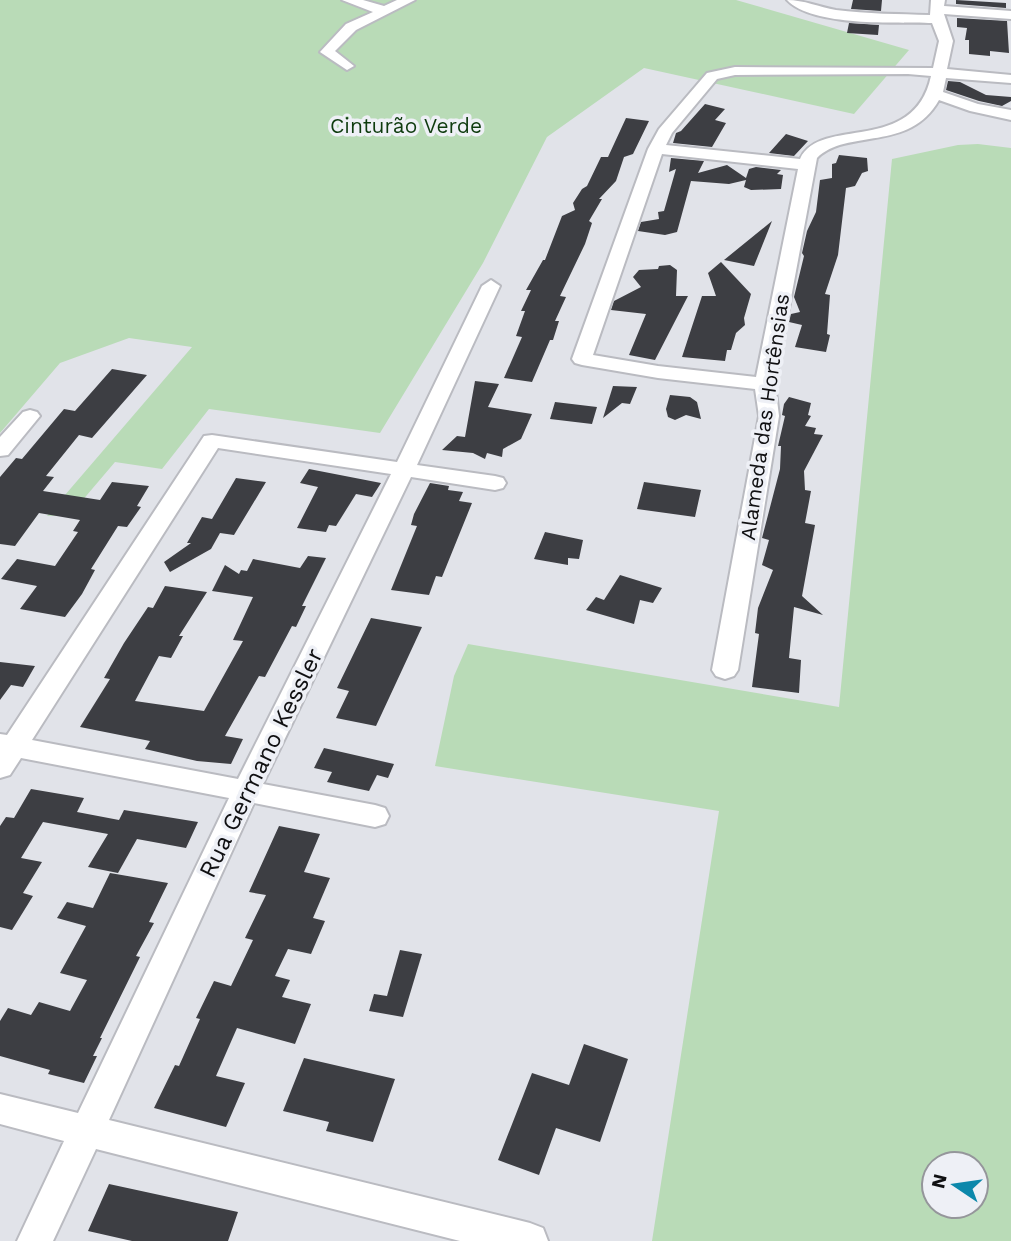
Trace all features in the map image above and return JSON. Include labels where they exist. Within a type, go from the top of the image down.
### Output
[{"type":"street","points":[[349,0],[385,10]]},
{"type":"street","points":[[347,66],[329,57],[328,49],[344,32],[408,0]]},
{"type":"street","points":[[794,0],[802,6],[836,14],[937,9],[1011,15]]},
{"type":"street","points":[[656,149],[807,165],[809,157],[815,151],[832,144],[881,134],[906,124],[918,116],[935,94],[946,41],[937,9]]},
{"type":"street","points":[[765,384],[658,372],[582,359],[656,149],[665,132],[712,76],[721,73],[883,69],[1011,79]]},
{"type":"street","points":[[935,94],[975,108],[1011,115]]},
{"type":"street","name":"Alameda das Hortênsias","points":[[725,670],[769,416],[765,384],[807,165]]},
{"type":"street","name":"Rua Germano Kessler","points":[[35,1241],[246,791],[491,286]]},
{"type":"street","points":[[0,450],[30,416]]},
{"type":"street","points":[[374,816],[246,791],[4,753],[212,441],[495,483]]},
{"type":"street","points":[[0,1109],[530,1241]]},
{"type":"green space","name":"Cinturão Verde","points":[[0,0],[736,0],[909,50],[854,114],[644,68],[547,137],[483,263],[380,433],[209,409],[162,469],[115,462],[70,515],[47,516],[192,347],[129,338],[60,363],[0,433]]},
{"type":"green space","points":[[978,144],[1011,148],[1011,1241],[652,1241],[719,811],[435,766],[454,676],[468,644],[839,707],[892,159],[958,145]]},
{"type":"building","points":[[853,0],[882,0],[881,11],[851,9]]},
{"type":"building","points":[[956,0],[1006,3],[1006,8],[956,4]]},
{"type":"building","points":[[957,18],[1007,21],[1009,53],[990,51],[990,56],[969,54],[969,40],[965,40],[967,28],[957,27]]},
{"type":"building","points":[[849,23],[879,25],[878,35],[847,33]]},
{"type":"building","points":[[948,81],[960,82],[986,95],[1011,97],[1011,101],[1002,106],[979,101],[946,90]]},
{"type":"building","points":[[705,104],[725,109],[715,120],[726,123],[712,147],[673,143],[676,133],[681,131]]},
{"type":"building","points":[[626,118],[649,121],[633,154],[624,157],[616,181],[599,199],[602,199],[589,221],[592,223],[585,244],[560,296],[566,297],[555,321],[559,321],[553,340],[550,340],[532,382],[504,378],[522,337],[516,336],[525,311],[521,311],[531,290],[526,290],[545,260],[562,216],[575,210],[573,203],[587,186],[601,157],[608,157]]},
{"type":"building","points":[[786,134],[808,141],[794,156],[769,153]]},
{"type":"building","points":[[839,155],[867,158],[868,171],[862,173],[855,186],[846,188],[838,255],[825,294],[830,295],[827,334],[830,335],[826,352],[795,347],[802,325],[789,322],[791,314],[800,312],[794,297],[807,231],[816,212],[820,180],[832,178],[832,164],[836,163]]},
{"type":"building","points":[[671,158],[704,161],[698,173],[727,165],[746,178],[749,169],[756,167],[781,170],[777,174],[783,175],[781,189],[751,190],[744,187],[746,180],[729,184],[691,181],[677,232],[665,235],[638,231],[641,222],[659,219],[658,212],[664,211],[676,169],[669,172]]},
{"type":"building","points":[[772,221],[754,266],[724,260]]},
{"type":"building","points":[[721,262],[751,294],[744,318],[745,325],[736,333],[731,350],[727,350],[725,361],[682,357],[702,296],[716,296],[708,273]]},
{"type":"building","points":[[670,265],[677,270],[676,296],[688,296],[655,360],[629,355],[646,314],[611,310],[614,301],[641,287],[633,277],[639,270]]},
{"type":"building","points":[[112,369],[147,375],[92,438],[79,435],[46,476],[54,477],[43,491],[100,500],[112,482],[149,486],[137,506],[141,507],[127,527],[118,526],[91,569],[95,570],[82,594],[65,617],[20,609],[37,586],[1,579],[17,559],[55,566],[78,532],[73,531],[80,520],[39,513],[15,546],[0,544],[0,477],[16,458],[22,459],[64,409],[75,411]]},
{"type":"building","points":[[475,381],[499,384],[488,407],[532,414],[521,439],[503,449],[502,457],[487,453],[485,459],[473,453],[442,450],[457,436],[465,437]]},
{"type":"building","points":[[613,386],[637,387],[630,404],[622,403],[603,418]]},
{"type":"building","points":[[670,395],[690,397],[697,402],[701,419],[686,415],[675,420],[668,417],[666,409]]},
{"type":"building","points":[[789,397],[811,403],[808,415],[811,416],[805,426],[816,428],[814,434],[823,435],[804,471],[805,490],[811,491],[805,523],[815,525],[802,596],[823,615],[794,607],[789,658],[801,660],[799,693],[752,687],[759,634],[755,633],[758,608],[773,570],[762,565],[769,540],[762,538],[780,469],[781,446],[778,446],[785,416],[782,415],[784,404]]},
{"type":"building","points":[[555,402],[597,407],[592,424],[550,419]]},
{"type":"building","points":[[309,469],[381,483],[372,497],[356,494],[336,526],[329,525],[326,532],[297,528],[318,487],[300,483]]},
{"type":"building","points":[[236,478],[266,482],[234,535],[220,533],[211,549],[170,572],[164,562],[191,543],[187,543],[202,517],[212,519]]},
{"type":"building","points":[[644,482],[701,490],[695,517],[637,509]]},
{"type":"building","points":[[430,483],[449,486],[448,490],[463,492],[459,501],[472,503],[442,577],[436,576],[429,595],[391,590],[417,526],[411,525],[414,514]]},
{"type":"building","points":[[545,532],[583,540],[579,559],[568,558],[568,565],[534,559]]},
{"type":"building","points":[[308,556],[326,558],[302,606],[306,606],[296,627],[292,626],[265,677],[259,676],[225,736],[243,739],[231,764],[197,761],[145,749],[150,741],[80,727],[110,679],[104,678],[124,643],[148,607],[153,608],[165,586],[207,592],[179,636],[183,636],[171,658],[159,656],[135,701],[204,711],[243,641],[233,640],[253,597],[212,591],[225,565],[239,574],[241,570],[247,571],[253,559],[300,568]]},
{"type":"building","points":[[620,575],[662,588],[653,603],[640,600],[634,624],[586,610],[596,597],[604,600]]},
{"type":"building","points":[[371,618],[422,627],[376,726],[336,718],[349,691],[337,688]]},
{"type":"building","points":[[0,662],[35,666],[23,687],[11,685],[0,700]]},
{"type":"building","points":[[324,748],[394,764],[388,778],[377,775],[369,791],[327,782],[332,772],[314,768]]},
{"type":"building","points":[[31,789],[84,798],[77,812],[119,820],[124,810],[198,822],[186,848],[137,839],[118,873],[88,867],[108,834],[43,822],[21,858],[42,862],[23,893],[33,896],[12,930],[0,927],[0,826],[6,817],[14,818]]},
{"type":"building","points":[[279,826],[320,834],[304,872],[330,878],[313,918],[325,921],[311,954],[288,949],[275,976],[290,980],[282,997],[311,1004],[295,1044],[237,1028],[216,1076],[245,1083],[226,1127],[154,1108],[175,1065],[179,1066],[200,1019],[196,1018],[214,981],[231,986],[253,940],[245,938],[266,895],[249,892]]},
{"type":"building","points":[[110,873],[168,883],[149,922],[154,923],[136,956],[140,957],[100,1038],[93,1056],[97,1056],[84,1083],[48,1074],[50,1070],[0,1056],[0,1021],[8,1008],[31,1015],[39,1002],[70,1011],[87,980],[60,973],[86,926],[57,918],[67,902],[93,908]]},
{"type":"building","points":[[400,950],[422,954],[403,1017],[369,1011],[374,994],[387,996]]},
{"type":"building","points":[[584,1044],[628,1059],[600,1142],[556,1128],[539,1175],[498,1160],[532,1073],[569,1085]]},
{"type":"building","points":[[304,1058],[395,1079],[373,1142],[326,1131],[329,1122],[283,1111]]},
{"type":"building","points":[[109,1184],[238,1212],[228,1241],[132,1241],[88,1231]]}]
